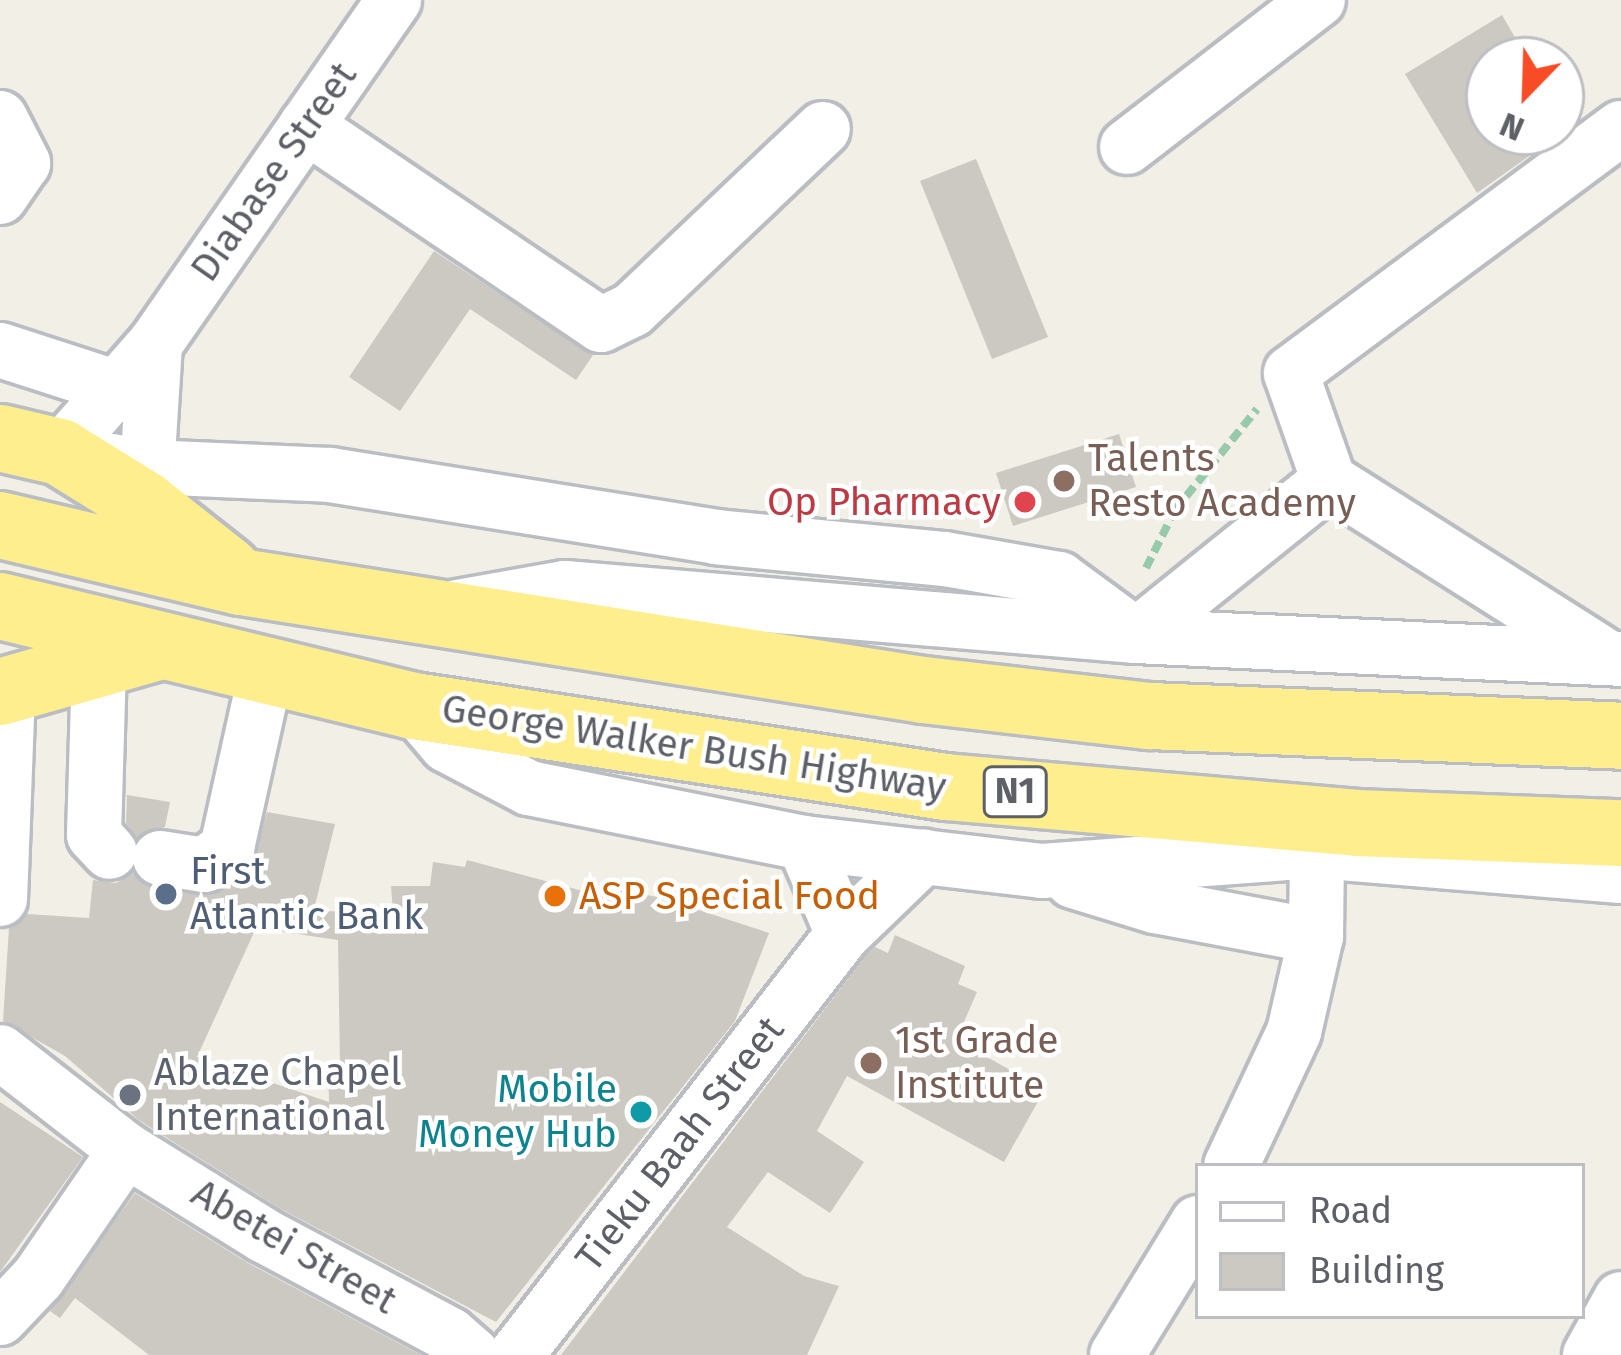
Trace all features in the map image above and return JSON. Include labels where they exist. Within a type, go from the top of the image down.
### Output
[{"type":"highway","points":[[20,454],[146,486],[241,582]]},
{"type":"highway","name":"N1","points":[[0,525],[241,582],[924,690],[1150,716],[1621,736]]},
{"type":"highway","name":"George Walker Bush Highway","points":[[0,606],[129,657],[266,672],[414,706],[946,787],[1357,823],[1621,833]]},
{"type":"highway","points":[[3,692],[129,657]]},
{"type":"street","name":"Diabase Street","points":[[20,454],[118,388],[155,344],[394,0]]},
{"type":"street","points":[[1127,147],[1318,0]]},
{"type":"street","points":[[0,118],[23,163],[0,197]]},
{"type":"street","points":[[306,126],[601,325],[632,310],[824,129]]},
{"type":"street","points":[[1615,658],[1329,481],[1291,373],[1621,128]]},
{"type":"street","points":[[155,344],[146,486],[330,475],[1059,579],[1136,636]]},
{"type":"street","points":[[0,350],[118,388]]},
{"type":"street","points":[[1136,636],[1329,481]]},
{"type":"street","points":[[425,613],[565,588],[1136,636],[1615,658]]},
{"type":"street","points":[[129,657],[94,835],[135,855],[204,865],[227,848],[266,672]]},
{"type":"street","points":[[0,899],[3,692]]},
{"type":"street","name":"George Walker Bush Highway","points":[[414,706],[447,746],[529,788],[804,843],[1042,872],[1317,851],[1621,876]]},
{"type":"street","points":[[804,843],[843,934]]},
{"type":"street","points":[[1232,1163],[1294,1032],[1316,936],[1317,851]]},
{"type":"street","name":"Tieku Baah Street","points":[[516,1355],[843,934],[924,856]]},
{"type":"street","points":[[1042,872],[1155,906],[1316,936]]},
{"type":"street","name":"Abetei Street","points":[[0,1052],[126,1150],[473,1355]]},
{"type":"street","points":[[0,1318],[38,1277],[126,1150]]},
{"type":"street","points":[[1117,1355],[1195,1227]]},
{"type":"street","points":[[1591,1355],[1621,1299]]},
{"type":"path","points":[[1136,636],[1147,565],[1175,510],[1291,373]]},
{"type":"building","points":[[1502,15],[1514,36],[1467,36]]},
{"type":"building","points":[[1465,38],[1465,156],[1529,156],[1477,193],[1405,74]]},
{"type":"building","points":[[976,159],[1048,337],[992,359],[920,181]]},
{"type":"building","points":[[434,251],[593,355],[576,380],[470,309],[400,411],[349,377]]},
{"type":"building","points":[[1119,434],[1136,487],[1013,526],[996,473]]},
{"type":"building","points":[[127,795],[170,802],[165,827],[137,837],[126,823]]},
{"type":"building","points":[[267,812],[335,824],[315,905],[323,911],[393,913],[391,886],[430,886],[433,862],[465,867],[467,860],[609,898],[612,888],[662,898],[769,933],[735,1021],[496,1322],[279,1208],[140,1121],[65,1056],[3,1021],[9,928],[27,914],[89,918],[93,880],[116,883],[133,873],[155,889],[212,895],[247,872]],"holes":[[[256,928],[338,940],[340,1065],[328,1065],[329,1102],[197,1057]]]},
{"type":"building","points":[[895,935],[965,966],[958,984],[977,992],[956,1040],[1045,1089],[1004,1162],[847,1076],[817,1131],[864,1162],[830,1213],[768,1172],[727,1227],[804,1276],[839,1286],[807,1355],[561,1355],[866,955],[875,947],[888,953]]},
{"type":"building","points":[[0,1102],[83,1157],[0,1272]]},
{"type":"building","points":[[135,1193],[248,1263],[421,1355],[149,1355],[75,1298],[60,1318],[50,1311]]},
{"type":"place","name":"Talents Resto Academy","points":[[1064,481]]},
{"type":"place","name":"Op Pharmacy","points":[[1025,502]]},
{"type":"place","name":"First Atlantic Bank","points":[[166,894]]},
{"type":"place","name":"ASP Special Food","points":[[555,896]]},
{"type":"place","name":"1st Grade Institute","points":[[871,1063]]},
{"type":"place","name":"Ablaze Chapel International","points":[[130,1095]]},
{"type":"place","name":"Mobile Money Hub","points":[[641,1112]]}]
